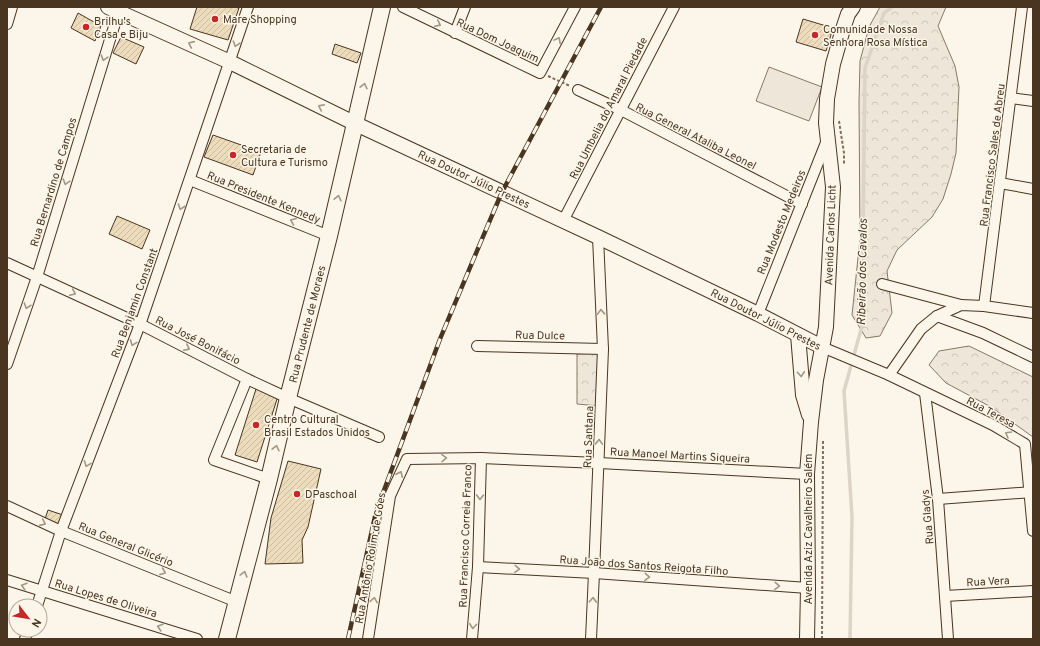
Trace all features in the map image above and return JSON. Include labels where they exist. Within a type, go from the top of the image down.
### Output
[{"type":"main road","name":"Rua Prudente de Moraes","points":[[227,639],[269,479],[329,236],[382,7]]},
{"type":"main road","points":[[843,29],[845,7]]},
{"type":"main road","name":"Avenida Carlos Licht","points":[[822,347],[826,327],[833,187],[826,123],[827,99],[833,64],[848,14],[853,7]]},
{"type":"main road","name":"Rua Doutor Júlio Prestes","points":[[115,8],[230,62],[356,124],[598,237],[758,314],[822,347]]},
{"type":"main road","points":[[798,335],[803,395],[811,422]]},
{"type":"main road","name":"Avenida Aziz Cavalheiro Salém","points":[[807,639],[808,588],[806,474],[816,380],[822,347]]},
{"type":"street","points":[[7,24],[12,7]]},
{"type":"street","name":"Rua Benjamin Constant","points":[[39,598],[61,531],[140,324],[248,7]]},
{"type":"street","name":"Rua Dom Joaquim","points":[[403,7],[540,73]]},
{"type":"street","points":[[455,33],[465,7]]},
{"type":"street","points":[[540,73],[575,7]]},
{"type":"street","name":"Rua Umbelia do Amaral Piedade","points":[[563,221],[674,7]]},
{"type":"street","name":"Rua Francisco Sales de Abreu","points":[[984,306],[1022,7]]},
{"type":"street","name":"Rua Bernardino de Campos","points":[[7,364],[37,277],[115,8]]},
{"type":"street","name":"Rua General Ataliba Leonel","points":[[578,90],[621,110],[802,204]]},
{"type":"street","points":[[1011,98],[1033,101]]},
{"type":"street","name":"Rua Modesto Medeiros","points":[[758,314],[828,139]]},
{"type":"street","name":"Rua Presidente Kennedy","points":[[190,180],[329,236]]},
{"type":"street","points":[[1000,183],[1033,188]]},
{"type":"street","name":"Rua Santana","points":[[591,639],[603,349],[598,237]]},
{"type":"street","name":"Rua José Bonifácio","points":[[7,263],[140,324],[247,379],[379,437]]},
{"type":"street","points":[[882,284],[961,306],[984,306],[1033,313]]},
{"type":"street","points":[[889,375],[921,329],[937,316],[961,306]]},
{"type":"street","points":[[937,316],[983,333],[1033,357]]},
{"type":"street","name":"Rua Dulce","points":[[477,346],[603,349]]},
{"type":"street","name":"Rua Doutor Júlio Prestes","points":[[822,347],[864,366]]},
{"type":"street","name":"Rua Teresa","points":[[864,366],[889,375],[992,425],[1025,444],[1031,492],[1033,531]]},
{"type":"street","points":[[247,379],[214,460],[269,479]]},
{"type":"street","name":"Rua Gladys","points":[[926,393],[938,499],[948,639]]},
{"type":"street","name":"Rua Manoel Martins Siqueira","points":[[407,459],[481,458],[599,462],[806,474]]},
{"type":"street","name":"Rua Francisco Correia Franco","points":[[472,639],[478,567],[481,458]]},
{"type":"street","name":"Rua Antônio Rolim de Góes","points":[[368,639],[390,496],[407,459]]},
{"type":"street","points":[[938,499],[1031,492]]},
{"type":"street","name":"Rua General Glicério","points":[[7,506],[61,531],[237,602]]},
{"type":"street","name":"Rua João dos Santos Reigota Filho","points":[[478,567],[594,573],[808,588]]},
{"type":"street","name":"Rua Lopes de Oliveira","points":[[7,580],[197,639]]},
{"type":"street","name":"Rua Vera","points":[[945,596],[1033,591]]},
{"type":"path","points":[[540,73],[578,90]]},
{"type":"green space","points":[[880,7],[946,7],[938,26],[955,66],[959,87],[956,153],[943,199],[932,217],[897,250],[887,271],[892,313],[880,336],[866,338],[852,315],[860,239],[860,61],[869,27]]},
{"type":"green space","points":[[769,67],[822,87],[809,121],[756,101]]},
{"type":"green space","points":[[969,346],[1033,377],[1033,437],[991,407],[946,383],[929,365],[939,351]]},
{"type":"green space","points":[[600,353],[599,406],[577,404],[577,354]]},
{"type":"building","name":"Mare Shopping","points":[[197,7],[239,8],[228,40],[190,29]]},
{"type":"building","name":"Brilhu's Casa e Biju","points":[[78,13],[101,26],[95,41],[71,28]]},
{"type":"building","name":"Comunidade Nossa Senhora Rosa Mística","points":[[803,19],[833,28],[826,51],[796,42]]},
{"type":"building","points":[[121,37],[144,47],[136,64],[113,53]]},
{"type":"building","points":[[335,44],[361,53],[357,63],[332,54]]},
{"type":"building","name":"Secretaria de Cultura e Turismo","points":[[213,135],[261,152],[253,175],[204,157]]},
{"type":"building","points":[[117,216],[150,230],[142,249],[109,234]]},
{"type":"building","name":"Centro Cultural Brasil Estados Unidos","points":[[256,389],[278,396],[257,462],[235,455]]},
{"type":"building","name":"DPaschoal","points":[[288,461],[321,469],[308,527],[302,540],[303,563],[265,564],[271,518]]},
{"type":"building","points":[[48,510],[63,515],[60,525],[45,519]]},
{"type":"waterway","name":"Ribeirão dos Cavalos","points":[[850,639],[852,517],[844,391],[862,326],[865,68],[884,13],[892,7]]},
{"type":"railway","points":[[348,639],[376,512],[440,339],[502,192],[601,7]]},
{"type":"place","name":"Mare Shopping","points":[[215,19]]},
{"type":"place","name":"Brilhu's Casa e Biju","points":[[86,27]]},
{"type":"place","name":"Comunidade Nossa Senhora Rosa Mística","points":[[815,35]]},
{"type":"place","name":"Secretaria de Cultura e Turismo","points":[[233,155]]},
{"type":"place","name":"Centro Cultural Brasil Estados Unidos","points":[[256,425]]},
{"type":"place","name":"DPaschoal","points":[[297,494]]}]
